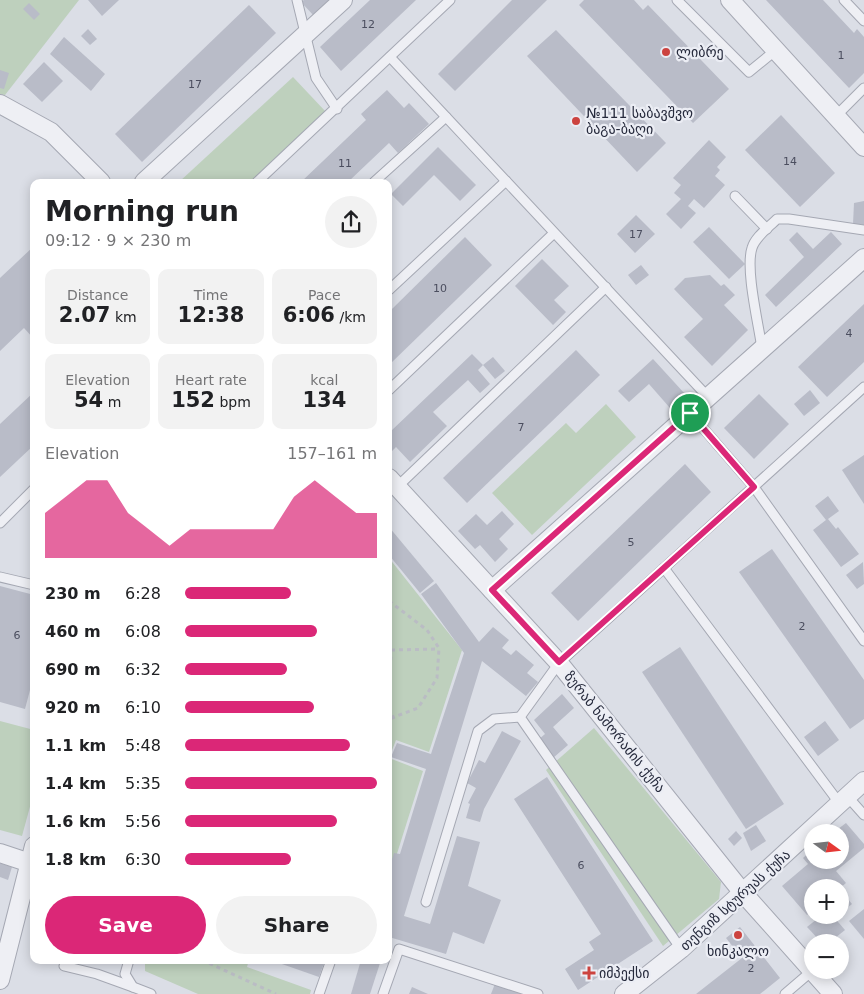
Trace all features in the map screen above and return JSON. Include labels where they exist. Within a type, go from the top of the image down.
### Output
[{"type":"street","points":[[147,179],[343,0]]},
{"type":"street","points":[[730,0],[864,147]]},
{"type":"street","points":[[0,104],[51,132],[98,179]]},
{"type":"street","points":[[492,590],[864,258]]},
{"type":"street","name":"ზურაბ ნამორაძის ქუჩა","points":[[393,482],[559,662],[743,893],[804,960]]},
{"type":"street","name":"თენგიზ სტურუას ქუჩა","points":[[624,994],[681,949],[864,781]]},
{"type":"street","points":[[0,853],[30,863],[0,980]]},
{"type":"street","name":"ზურაბ ნამორაძის ქუჩა","points":[[820,979],[833,994]]},
{"type":"lane","points":[[297,0],[316,78],[336,109]]},
{"type":"lane","points":[[260,179],[450,0]]},
{"type":"lane","points":[[678,0],[749,72],[776,50]]},
{"type":"lane","points":[[844,0],[864,21]]},
{"type":"lane","points":[[390,57],[708,397]]},
{"type":"lane","points":[[836,116],[864,88]]},
{"type":"lane","points":[[377,179],[446,117]]},
{"type":"lane","points":[[392,287],[506,181]]},
{"type":"lane","points":[[735,196],[767,229]]},
{"type":"lane","points":[[762,349],[750,266],[751,250],[755,240],[776,219],[790,218],[864,230]]},
{"type":"lane","points":[[392,387],[554,232]]},
{"type":"lane","points":[[393,482],[606,287]]},
{"type":"lane","points":[[520,717],[559,662],[864,387]]},
{"type":"lane","points":[[690,413],[754,487],[864,641]]},
{"type":"lane","points":[[0,522],[30,493]]},
{"type":"lane","points":[[664,568],[844,801],[864,815]]},
{"type":"lane","points":[[0,577],[30,584]]},
{"type":"lane","points":[[426,902],[478,731],[494,719],[520,717]]},
{"type":"lane","points":[[520,717],[681,949]]},
{"type":"lane","points":[[383,994],[399,949],[538,994]]},
{"type":"lane","points":[[128,964],[125,974],[133,987]]},
{"type":"lane","points":[[319,994],[330,964]]},
{"type":"lane","points":[[64,966],[97,974],[151,994]]},
{"type":"lane","points":[[785,994],[804,978]]},
{"type":"path","points":[[392,603],[427,630],[440,648],[437,678],[418,708],[394,719],[392,715]]},
{"type":"path","points":[[392,650],[440,648]]},
{"type":"path","points":[[211,964],[276,994]]},
{"type":"green space","points":[[0,0],[79,0],[5,95],[0,94]]},
{"type":"green space","points":[[293,77],[326,112],[253,179],[182,179]]},
{"type":"green space","points":[[606,404],[636,437],[532,535],[492,493],[566,423],[576,433]]},
{"type":"green space","points":[[392,562],[462,650],[429,752],[396,740],[392,750]]},
{"type":"green space","points":[[0,721],[30,729],[30,807],[22,836],[0,830]]},
{"type":"green space","points":[[594,728],[721,882],[719,899],[663,946],[546,770]]},
{"type":"green space","points":[[392,759],[423,771],[395,860],[392,859]]},
{"type":"green space","points":[[145,964],[248,964],[247,967],[311,990],[310,994],[198,994],[145,971]]},
{"type":"building","points":[[88,0],[119,0],[102,16]]},
{"type":"building","points":[[304,0],[331,0],[314,16],[301,2]]},
{"type":"building","points":[[370,0],[416,0],[341,71],[320,47]]},
{"type":"building","points":[[512,0],[547,0],[455,91],[438,74]]},
{"type":"building","points":[[584,0],[634,0],[643,10],[648,5],[729,89],[693,123],[579,5]]},
{"type":"building","points":[[766,0],[823,0],[854,33],[857,29],[864,37],[864,73],[849,88]]},
{"type":"building","points":[[29,3],[40,14],[34,20],[23,9]]},
{"type":"building","points":[[249,5],[276,33],[142,162],[115,134]]},
{"type":"building","points":[[88,29],[97,39],[90,45],[81,36]]},
{"type":"building","points":[[556,30],[666,143],[637,172],[527,56]]},
{"type":"building","points":[[64,37],[105,74],[91,91],[50,54]]},
{"type":"building","points":[[44,62],[63,81],[42,102],[23,84]]},
{"type":"building","points":[[0,70],[9,73],[4,89],[0,88]]},
{"type":"building","points":[[387,90],[404,108],[409,103],[429,124],[398,153],[389,143],[351,179],[304,179],[366,120],[361,114]]},
{"type":"building","points":[[781,115],[835,173],[800,207],[745,150]]},
{"type":"building","points":[[709,140],[726,157],[717,167],[720,170],[715,176],[725,185],[704,208],[694,199],[688,206],[696,213],[681,229],[666,214],[681,199],[674,193],[681,185],[673,178]]},
{"type":"building","points":[[438,147],[476,185],[460,201],[434,175],[403,206],[392,193]]},
{"type":"building","points":[[864,201],[864,225],[853,224],[854,203]]},
{"type":"building","points":[[636,215],[655,234],[635,253],[617,234]]},
{"type":"building","points":[[709,227],[745,264],[729,279],[693,242]]},
{"type":"building","points":[[797,232],[813,249],[831,232],[842,244],[776,307],[765,295],[804,257],[789,240]]},
{"type":"building","points":[[465,237],[492,265],[392,362],[392,309]]},
{"type":"building","points":[[30,250],[30,335],[24,328],[0,351],[0,278]]},
{"type":"building","points":[[542,259],[569,286],[554,300],[566,312],[553,325],[515,286]]},
{"type":"building","points":[[641,265],[649,275],[636,285],[628,275]]},
{"type":"building","points":[[710,275],[721,286],[724,284],[735,295],[724,305],[748,330],[712,366],[684,337],[703,319],[674,289],[685,278]]},
{"type":"building","points":[[864,304],[864,362],[827,397],[798,367]]},
{"type":"building","points":[[576,350],[600,375],[467,503],[443,478]]},
{"type":"building","points":[[472,354],[483,365],[478,370],[490,384],[480,393],[468,380],[433,412],[447,426],[410,462],[396,447],[392,451],[392,430]]},
{"type":"building","points":[[493,357],[505,371],[495,379],[483,365]]},
{"type":"building","points":[[653,359],[685,394],[670,408],[649,384],[629,402],[618,391]]},
{"type":"building","points":[[810,390],[820,403],[804,416],[794,404]]},
{"type":"building","points":[[759,394],[789,424],[754,459],[724,428]]},
{"type":"building","points":[[30,396],[30,449],[0,477],[0,424]]},
{"type":"building","points":[[864,455],[864,504],[842,470]]},
{"type":"building","points":[[685,464],[711,492],[578,621],[551,593]]},
{"type":"building","points":[[828,496],[839,511],[828,519],[836,529],[838,527],[859,554],[841,567],[813,530],[826,520],[815,506]]},
{"type":"building","points":[[502,511],[514,524],[499,539],[508,549],[495,562],[480,545],[475,549],[458,531],[476,514],[487,525]]},
{"type":"building","points":[[392,531],[434,581],[420,593],[392,559]]},
{"type":"building","points":[[772,549],[864,680],[864,719],[850,729],[739,572]]},
{"type":"building","points":[[863,562],[864,584],[857,589],[846,575]]},
{"type":"building","points":[[436,583],[479,642],[493,627],[509,640],[502,648],[511,655],[516,650],[534,665],[527,673],[538,682],[526,696],[482,661],[404,916],[430,924],[457,836],[480,842],[468,886],[501,900],[484,944],[453,932],[446,954],[392,938],[392,859],[394,853],[400,854],[426,769],[392,757],[392,755],[397,743],[431,754],[464,653],[421,594]]},
{"type":"building","points":[[0,586],[30,594],[30,690],[25,709],[0,702]]},
{"type":"building","points":[[680,647],[784,804],[746,829],[642,672]]},
{"type":"building","points":[[562,694],[574,708],[553,727],[568,745],[553,758],[538,740],[545,734],[534,720]]},
{"type":"building","points":[[825,721],[839,740],[818,756],[804,737]]},
{"type":"building","points":[[502,731],[521,741],[484,809],[480,822],[466,818],[470,804],[468,803],[476,788],[467,783],[479,760],[485,763]]},
{"type":"building","points":[[547,777],[653,941],[578,990],[565,969],[594,950],[589,942],[601,934],[514,799]]},
{"type":"building","points":[[756,825],[766,841],[751,851],[743,833]]},
{"type":"building","points":[[849,826],[864,844],[864,848],[849,860]]},
{"type":"building","points":[[736,831],[742,838],[734,846],[728,839]]},
{"type":"building","points":[[0,863],[12,867],[8,880],[0,877]]},
{"type":"building","points":[[804,867],[804,869],[838,869],[836,871],[843,879],[804,879],[804,912],[782,886]]},
{"type":"building","points":[[864,909],[864,939],[849,921]]},
{"type":"building","points":[[811,924],[840,924],[845,930],[840,934],[814,934],[807,927]]},
{"type":"building","points":[[740,927],[780,978],[760,994],[696,994],[742,958],[726,938]]},
{"type":"building","points":[[282,964],[324,964],[319,977]]},
{"type":"building","points":[[360,964],[380,964],[370,994],[351,994]]},
{"type":"building","points":[[496,981],[525,994],[491,994]]},
{"type":"building","points":[[412,987],[428,994],[409,994]]},
{"type":"place","name":"ლიბრე","points":[[666,52]]},
{"type":"place","name":"№111 საბავშვო ბაგა-ბაღი","points":[[576,121]]},
{"type":"place","name":"ხინკალო","points":[[738,935]]},
{"type":"place","name":"იმპექსი","points":[[589,973]]},
{"type":"route","points":[[690,413],[754,487],[559,662],[492,590],[690,413]]}]
